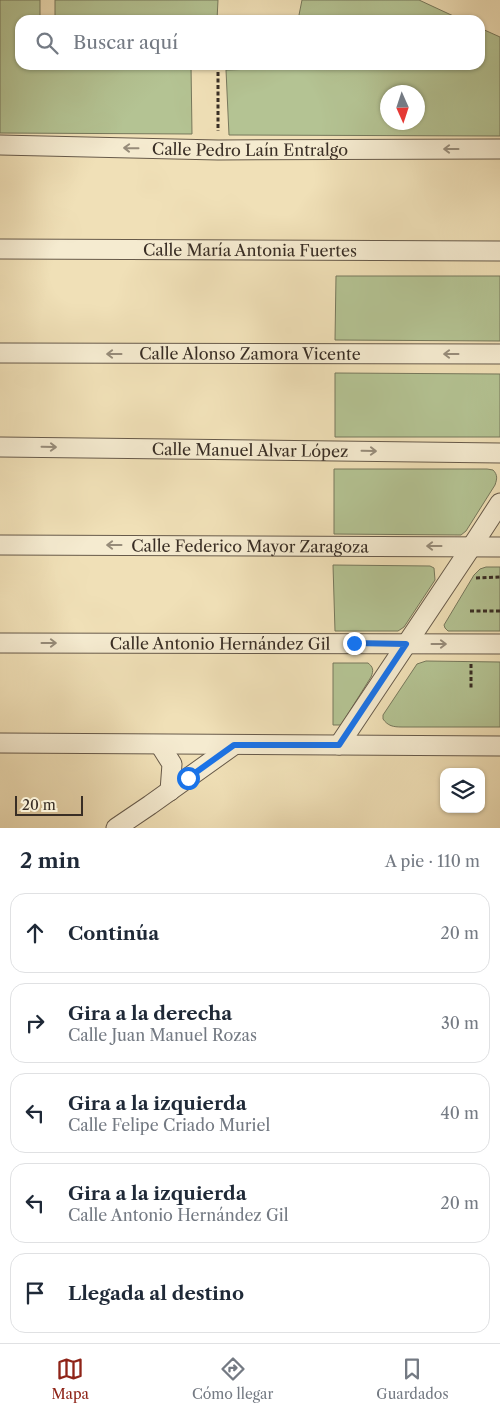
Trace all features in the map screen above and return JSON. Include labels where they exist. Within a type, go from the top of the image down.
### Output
[{"type":"street","name":"Calle Pedro Laín Entralgo","points":[[0,144],[218,150],[500,148]]},
{"type":"street","name":"Calle María Antonia Fuertes","points":[[0,249],[500,251]]},
{"type":"street","name":"Calle Alonso Zamora Vicente","points":[[0,353],[500,354]]},
{"type":"street","name":"Calle Manuel Alvar López","points":[[0,447],[500,452]]},
{"type":"street","points":[[339,745],[500,503]]},
{"type":"street","name":"Calle Federico Mayor Zaragoza","points":[[0,545],[500,547]]},
{"type":"street","name":"Calle Antonio Hernández Gil","points":[[0,643],[500,644]]},
{"type":"street","points":[[0,744],[500,746]]},
{"type":"street","points":[[160,744],[172,764],[170,792]]},
{"type":"street","points":[[116,828],[170,792],[234,745]]},
{"type":"path","points":[[218,72],[218,150]]},
{"type":"path","points":[[470,611],[500,611]]},
{"type":"green space","points":[[0,0],[40,0],[40,15],[15,15],[15,70],[191,70],[192,134],[0,133]]},
{"type":"green space","points":[[55,0],[218,0],[217,15],[55,15]]},
{"type":"green space","points":[[302,0],[419,0],[451,15],[299,15]]},
{"type":"green space","points":[[485,30],[500,37],[500,136],[229,135],[226,70],[485,70]]},
{"type":"green space","points":[[336,276],[500,276],[500,341],[335,340]]},
{"type":"green space","points":[[335,373],[500,374],[500,437],[335,437]]},
{"type":"green space","points":[[334,469],[487,469],[493,470],[497,479],[466,531],[461,535],[334,534]]},
{"type":"green space","points":[[333,565],[430,566],[434,568],[435,580],[404,627],[398,631],[335,631]]},
{"type":"green space","points":[[500,567],[500,631],[448,631],[444,625],[474,575],[480,569]]},
{"type":"green space","points":[[426,661],[500,662],[500,727],[399,727],[391,726],[387,723],[383,719],[383,715],[417,664]]},
{"type":"green space","points":[[333,663],[368,663],[372,669],[371,677],[341,725],[333,725]]},
{"type":"route","points":[[188,778],[234,745],[339,745],[406,644],[354,643]]}]
